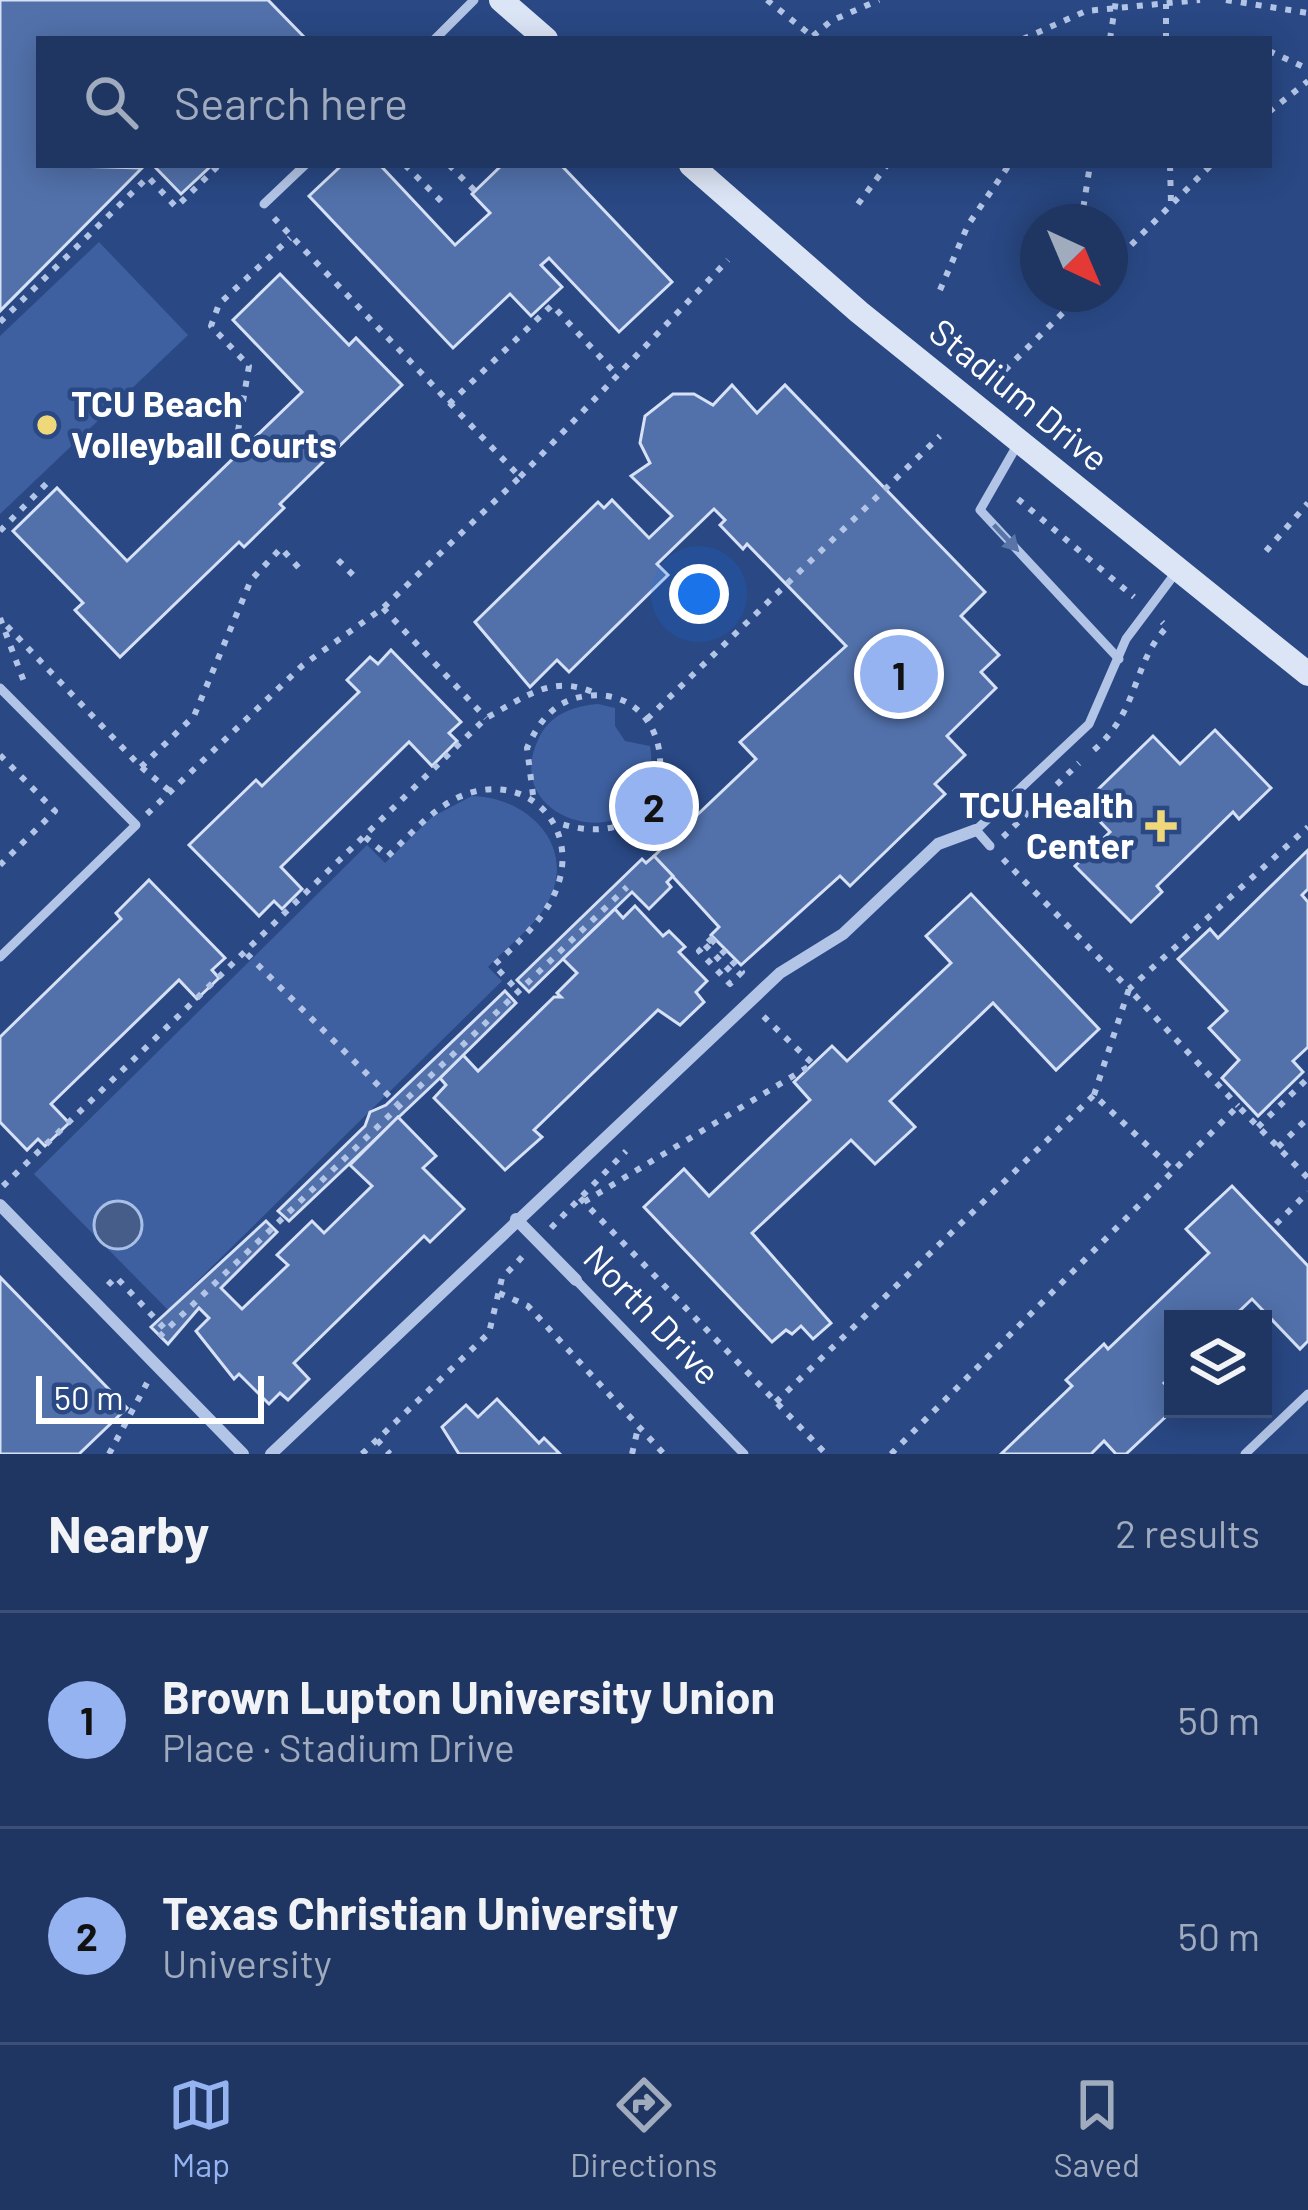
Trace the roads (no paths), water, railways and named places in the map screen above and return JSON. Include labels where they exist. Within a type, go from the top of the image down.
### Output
[{"type":"street","points":[[501,0],[543,36]]},
{"type":"street","name":"Stadium Drive","points":[[695,168],[1019,442],[1308,674]]},
{"type":"street","points":[[271,1454],[780,973],[843,934],[938,844],[976,830]]},
{"type":"street","points":[[0,1205],[243,1454]]},
{"type":"street","name":"North Drive","points":[[516,1219],[576,1280]]},
{"type":"lane","points":[[439,36],[474,0]]},
{"type":"lane","points":[[264,204],[302,168]]},
{"type":"lane","points":[[1019,442],[980,510],[1119,659]]},
{"type":"lane","points":[[991,846],[976,830],[1089,724],[1147,608],[1178,570]]},
{"type":"lane","points":[[0,688],[136,825],[0,957]]},
{"type":"lane","name":"North Drive","points":[[576,1280],[745,1454]]},
{"type":"lane","points":[[1245,1454],[1308,1394]]},
{"type":"place","name":"TCU Beach Volleyball Courts","points":[[47,425]]},
{"type":"place","name":"Brown Lupton University Union","points":[[899,674]]},
{"type":"place","name":"Texas Christian University","points":[[654,806]]},
{"type":"place","name":"TCU Health Center","points":[[1161,826]]}]
